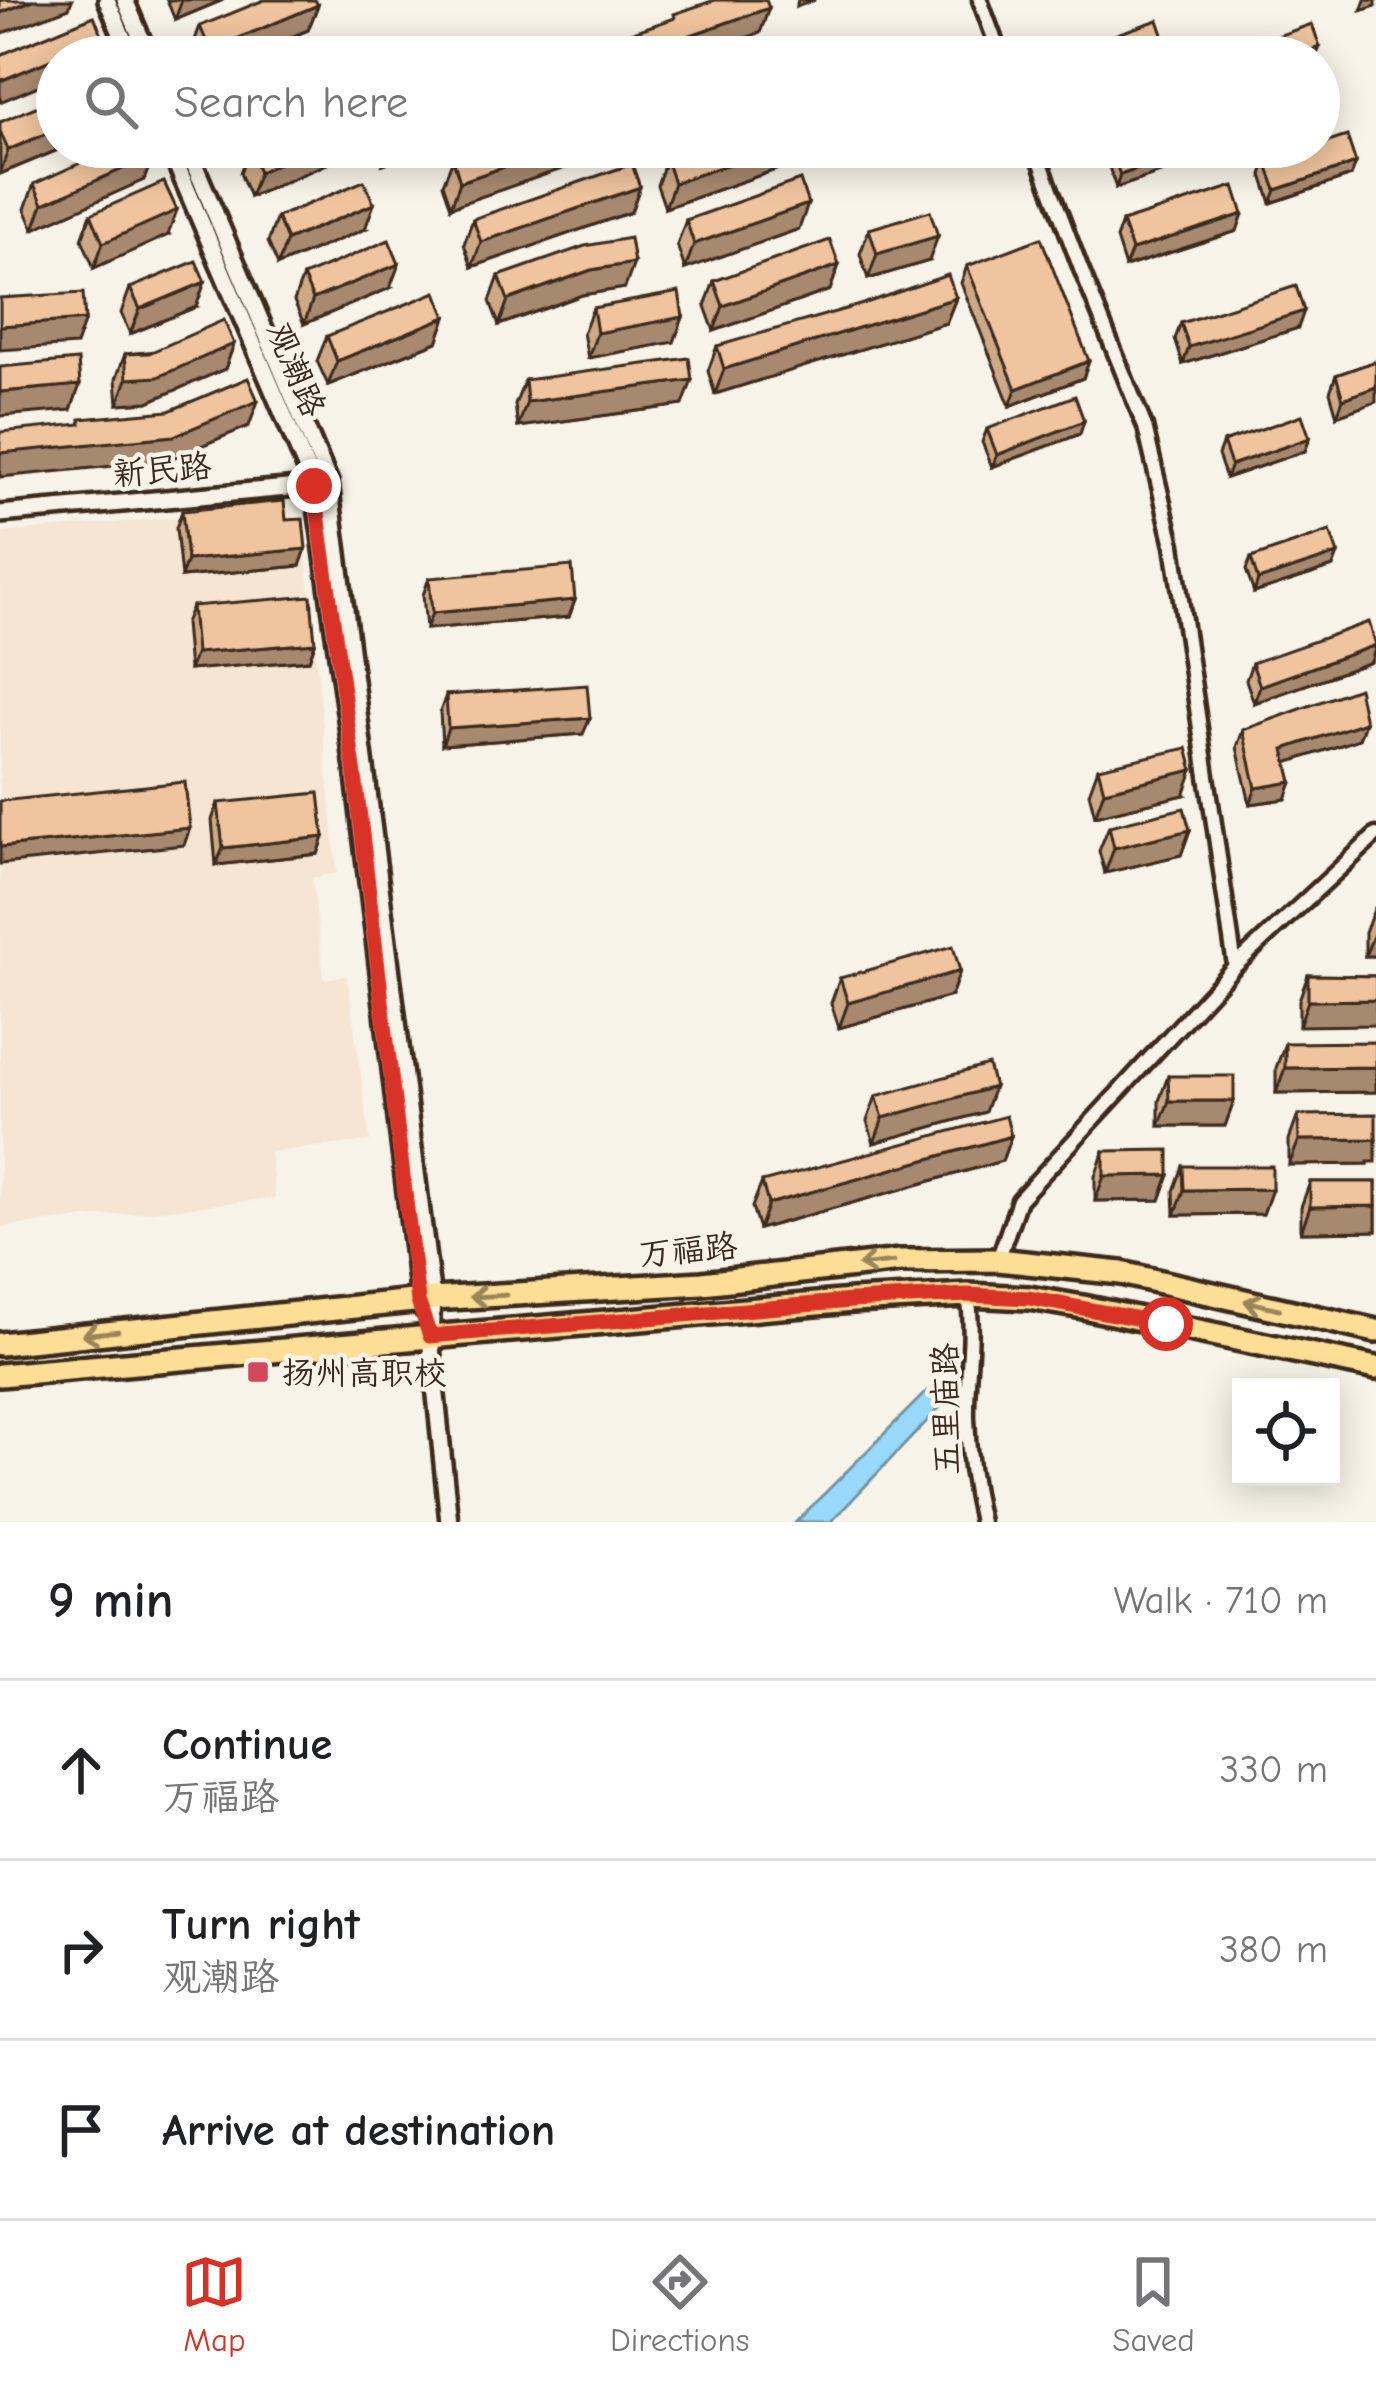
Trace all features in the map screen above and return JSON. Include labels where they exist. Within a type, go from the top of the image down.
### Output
[{"type":"main road","name":"万福路","points":[[0,1343],[425,1300],[702,1283],[900,1261],[998,1260],[1120,1273],[1376,1331]]},
{"type":"main road","name":"万福路","points":[[0,1375],[968,1295],[1084,1307],[1376,1369]]},
{"type":"street","points":[[106,0],[122,36]]},
{"type":"street","points":[[125,0],[140,36]]},
{"type":"street","points":[[980,0],[993,36]]},
{"type":"street","name":"观潮路","points":[[179,168],[322,484]]},
{"type":"street","name":"观潮路","points":[[195,168],[322,484],[430,1336],[449,1522]]},
{"type":"street","points":[[1043,168],[1145,427],[1173,545],[1235,966]]},
{"type":"street","name":"新民路","points":[[0,514],[322,484]]},
{"type":"street","points":[[998,1260],[1018,1201],[1235,966],[1376,835]]},
{"type":"street","name":"五里庙路","points":[[968,1295],[972,1318],[967,1417],[972,1486],[981,1522]]},
{"type":"shaded area","points":[[287,507],[304,532],[337,873],[312,878],[324,979],[347,976],[370,1141],[270,1152],[275,1198],[0,1227],[0,533]]},
{"type":"water","points":[[927,1391],[947,1400],[831,1522],[796,1522]]},
{"type":"building","points":[[0,0],[33,0],[0,13]]},
{"type":"building","points":[[264,0],[315,0],[318,5],[244,36],[204,36],[200,26]]},
{"type":"building","points":[[715,0],[766,0],[769,8],[688,36],[621,36],[675,18],[674,14]]},
{"type":"building","points":[[94,16],[102,36],[46,36]]},
{"type":"building","points":[[1158,20],[1164,36],[1111,36]]},
{"type":"building","points":[[1312,24],[1316,36],[1278,36]]},
{"type":"building","points":[[36,40],[36,66],[0,81],[0,55]]},
{"type":"building","points":[[36,107],[36,138],[8,150],[0,122]]},
{"type":"building","points":[[1347,136],[1356,163],[1276,190],[1268,168],[1340,168],[1340,138]]},
{"type":"building","points":[[69,168],[125,168],[43,204],[34,184]]},
{"type":"building","points":[[456,168],[501,168],[460,182]]},
{"type":"building","points":[[620,168],[633,168],[640,187],[481,242],[473,219]]},
{"type":"building","points":[[669,168],[718,168],[674,183]]},
{"type":"building","points":[[800,180],[808,204],[694,244],[686,220]]},
{"type":"building","points":[[364,181],[374,204],[287,240],[277,217]]},
{"type":"building","points":[[164,182],[177,210],[103,243],[91,214]]},
{"type":"building","points":[[1234,186],[1243,214],[1132,250],[1122,222]]},
{"type":"building","points":[[930,211],[938,236],[877,254],[869,229]]},
{"type":"building","points":[[630,238],[634,263],[591,270],[508,300],[499,276],[585,246]]},
{"type":"building","points":[[1041,238],[1089,361],[1016,389],[967,266]]},
{"type":"building","points":[[389,240],[399,264],[313,299],[303,276]]},
{"type":"building","points":[[830,240],[839,265],[723,306],[714,281]]},
{"type":"building","points":[[196,261],[205,282],[140,309],[130,288]]},
{"type":"building","points":[[948,275],[956,298],[724,369],[717,346]]},
{"type":"building","points":[[1296,286],[1304,311],[1189,347],[1181,323]]},
{"type":"building","points":[[436,292],[446,317],[337,361],[327,336]]},
{"type":"building","points":[[679,292],[683,317],[597,333],[593,308]]},
{"type":"building","points":[[83,293],[85,320],[0,326],[0,298]]},
{"type":"building","points":[[224,320],[234,344],[158,377],[127,379],[125,354],[149,353]]},
{"type":"building","points":[[689,358],[692,380],[527,402],[525,380]]},
{"type":"building","points":[[78,360],[80,385],[0,392],[0,367]]},
{"type":"building","points":[[1376,361],[1376,387],[1343,399],[1336,375]]},
{"type":"building","points":[[248,378],[258,401],[174,436],[0,453],[0,432],[169,411]]},
{"type":"building","points":[[1075,396],[1084,421],[997,455],[987,429]]},
{"type":"building","points":[[1302,415],[1310,438],[1231,465],[1223,442]]},
{"type":"building","points":[[284,501],[286,520],[303,519],[306,549],[187,560],[182,511]]},
{"type":"building","points":[[1330,531],[1338,554],[1258,580],[1251,558]]},
{"type":"building","points":[[572,566],[575,600],[432,613],[429,578]]},
{"type":"building","points":[[311,596],[315,643],[196,653],[192,606]]},
{"type":"building","points":[[1369,622],[1376,645],[1260,686],[1252,663]]},
{"type":"building","points":[[587,685],[590,718],[448,728],[446,695]]},
{"type":"building","points":[[1358,688],[1365,722],[1284,749],[1292,782],[1256,788],[1243,730]]},
{"type":"building","points":[[1187,748],[1193,770],[1104,791],[1098,768]]},
{"type":"building","points":[[185,782],[190,828],[0,847],[0,801]]},
{"type":"building","points":[[319,793],[324,837],[223,848],[218,803]]},
{"type":"building","points":[[1184,808],[1190,830],[1114,848],[1109,826]]},
{"type":"building","points":[[953,946],[960,971],[848,1003],[840,978]]},
{"type":"building","points":[[1308,975],[1376,976],[1376,1000],[1308,1001]]},
{"type":"building","points":[[1376,1042],[1376,1067],[1285,1068],[1285,1043]]},
{"type":"building","points":[[988,1065],[994,1087],[883,1118],[876,1096]]},
{"type":"building","points":[[1168,1076],[1234,1076],[1234,1101],[1169,1101]]},
{"type":"building","points":[[1376,1114],[1376,1139],[1299,1140],[1298,1115]]},
{"type":"building","points":[[1006,1116],[1011,1136],[768,1204],[762,1182]]},
{"type":"building","points":[[1169,1150],[1169,1175],[1104,1176],[1104,1151]]},
{"type":"building","points":[[1183,1166],[1272,1166],[1272,1189],[1184,1190]]},
{"type":"building","points":[[1310,1182],[1376,1182],[1376,1206],[1310,1207]]},
{"type":"place","name":"扬州高职校","points":[[258,1372]]},
{"type":"route","points":[[314,486],[355,776],[418,1301],[430,1336],[968,1295],[1029,1298],[1166,1324]]}]
